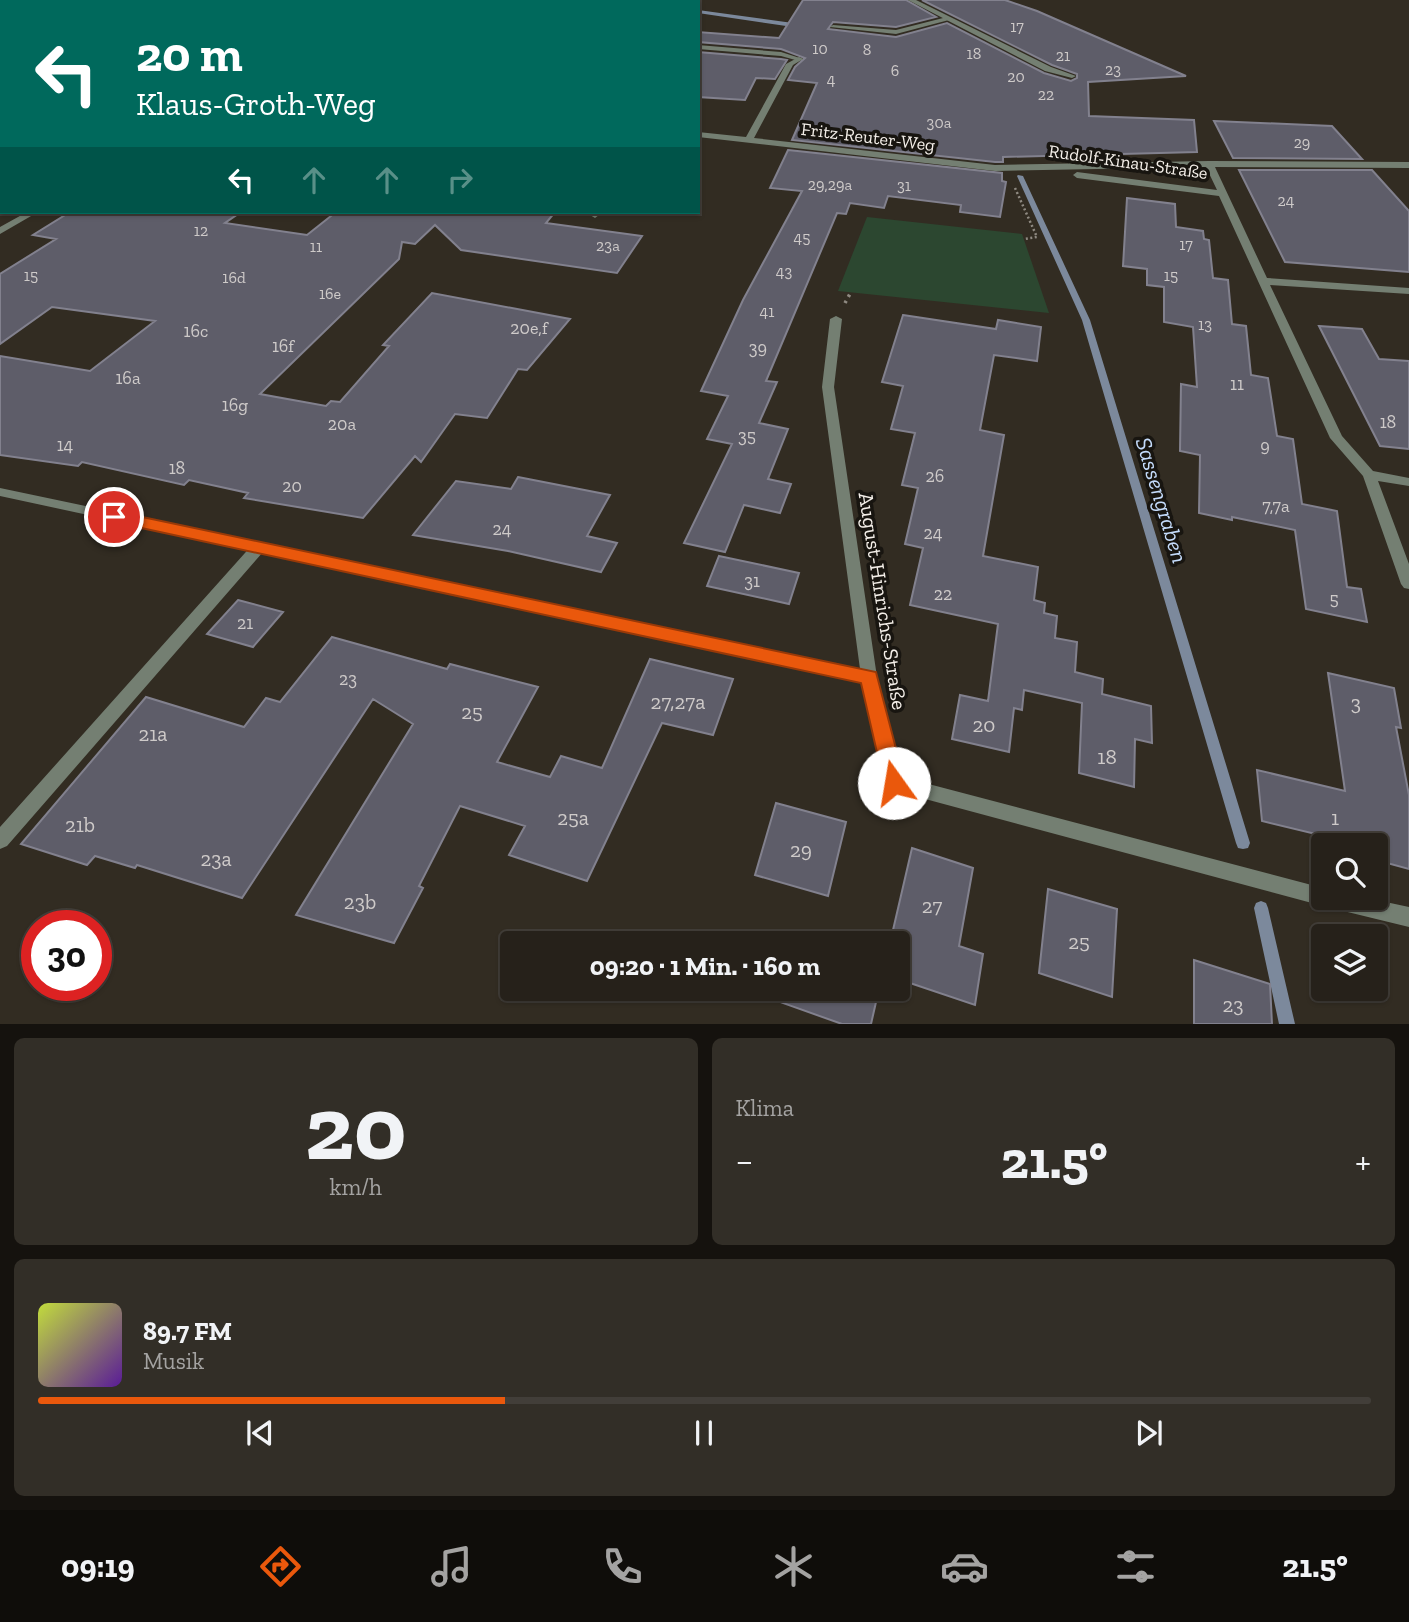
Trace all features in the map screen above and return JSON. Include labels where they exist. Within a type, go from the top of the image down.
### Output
[{"type":"street","points":[[911,0],[1048,69],[1072,76]]},
{"type":"street","points":[[833,27],[896,32],[947,19]]},
{"type":"street","points":[[700,47],[781,54],[799,59],[790,64],[749,139]]},
{"type":"street","name":"Fritz-Reuter-Weg","points":[[700,134],[1034,169]]},
{"type":"street","name":"Rudolf-Kinau-Straße","points":[[1034,169],[1209,164],[1409,165]]},
{"type":"street","name":"Rudolf-Kinau-Straße","points":[[1209,164],[1336,438],[1369,475],[1409,584]]},
{"type":"street","name":"Rudolf-Kinau-Straße","points":[[1034,169],[1223,194]]},
{"type":"street","points":[[0,231],[30,214]]},
{"type":"street","points":[[1263,281],[1409,291]]},
{"type":"street","name":"August-Hinrichs-Straße","points":[[836,319],[828,387],[869,677],[894,783],[1311,893]]},
{"type":"street","points":[[1369,475],[1409,482]]},
{"type":"street","points":[[0,492],[869,677]]},
{"type":"street","points":[[0,840],[258,548]]},
{"type":"street","name":"August-Hinrichs-Straße","points":[[1380,910],[1409,917]]},
{"type":"path","points":[[1006,168],[1037,237],[1024,239]]},
{"type":"green space","points":[[867,217],[1022,234],[1049,313],[838,291]]},
{"type":"building","points":[[803,0],[906,0],[936,17],[896,27],[833,22],[828,29],[896,37],[947,23],[1044,73],[1071,81],[1077,78],[1077,74],[1052,65],[922,0],[1005,0],[1037,11],[1186,76],[1088,82],[1089,116],[1194,120],[1197,152],[1003,157],[1003,162],[995,162],[792,140],[817,83],[788,80],[795,67],[805,58],[781,49],[700,42],[700,32],[779,38]]},
{"type":"building","points":[[700,52],[787,60],[775,79],[756,78],[745,100],[700,97]]},
{"type":"building","points":[[1214,121],[1332,126],[1362,159],[1233,158]]},
{"type":"building","points":[[788,150],[1002,173],[1002,181],[1006,182],[1000,217],[960,212],[961,205],[888,196],[884,208],[850,203],[846,214],[837,213],[766,381],[777,382],[759,423],[788,429],[768,479],[791,484],[780,513],[744,505],[725,552],[684,543],[732,444],[707,439],[728,396],[701,391],[743,300],[802,191],[770,188]]},
{"type":"building","points":[[1239,170],[1372,170],[1409,211],[1409,272],[1285,262]]},
{"type":"building","points":[[1127,198],[1175,204],[1176,227],[1203,231],[1204,239],[1209,240],[1213,278],[1228,280],[1232,324],[1246,326],[1251,375],[1268,378],[1277,436],[1293,439],[1302,504],[1337,511],[1347,587],[1361,589],[1367,622],[1306,609],[1295,530],[1199,513],[1200,455],[1180,451],[1181,384],[1197,387],[1193,327],[1164,322],[1164,287],[1147,285],[1147,269],[1123,266]]},
{"type":"building","points":[[67,214],[238,214],[225,223],[307,235],[333,214],[553,214],[546,223],[642,236],[617,273],[461,250],[435,225],[415,244],[402,242],[399,259],[260,394],[326,406],[331,401],[340,402],[389,346],[383,345],[432,293],[570,319],[527,370],[518,369],[487,418],[455,414],[421,462],[415,456],[363,518],[244,498],[248,493],[189,480],[184,485],[82,462],[78,466],[0,455],[0,356],[90,371],[155,321],[52,307],[0,344],[0,274],[56,239],[33,235]]},
{"type":"building","points":[[903,315],[996,329],[998,320],[1041,327],[1037,361],[994,355],[980,430],[1004,435],[983,556],[1038,567],[1034,600],[1045,603],[1044,613],[1057,616],[1055,638],[1077,642],[1075,672],[1103,679],[1102,694],[1151,706],[1152,743],[1135,739],[1134,787],[1079,773],[1082,703],[1024,690],[1022,710],[1014,708],[1009,752],[952,739],[960,695],[988,701],[998,624],[910,605],[923,548],[905,544],[918,488],[902,485],[915,433],[891,429],[903,386],[882,382]]},
{"type":"building","points":[[1319,326],[1362,329],[1379,359],[1409,361],[1409,449],[1380,446]]},
{"type":"building","points":[[518,477],[610,495],[587,536],[617,543],[601,572],[508,551],[413,535],[456,481],[511,489]]},
{"type":"building","points":[[719,556],[799,573],[789,604],[707,586]]},
{"type":"building","points":[[238,600],[283,612],[253,647],[207,634]]},
{"type":"building","points":[[332,637],[447,669],[450,664],[538,687],[497,762],[550,777],[561,756],[602,768],[650,659],[733,679],[713,735],[662,723],[587,881],[509,855],[525,826],[460,806],[419,886],[423,888],[394,943],[296,915],[413,724],[373,699],[242,898],[137,865],[135,868],[95,856],[87,865],[21,844],[146,697],[244,727],[266,698],[280,702]]},
{"type":"building","points":[[1328,673],[1394,688],[1401,728],[1396,727],[1409,795],[1409,869],[1388,863],[1388,833],[1312,833],[1262,821],[1257,770],[1345,791]]},
{"type":"building","points":[[776,803],[846,822],[828,896],[755,875]]},
{"type":"building","points":[[912,848],[973,868],[959,946],[983,954],[975,1005],[910,983],[910,931],[893,931]]},
{"type":"building","points":[[1048,889],[1117,909],[1112,997],[1039,973]]},
{"type":"building","points":[[1194,960],[1270,984],[1272,1024],[1194,1024]]},
{"type":"building","points":[[777,1001],[876,1001],[871,1024],[842,1024]]},
{"type":"waterway","name":"Sassengraben","points":[[700,11],[800,26]]},
{"type":"waterway","name":"Sassengraben","points":[[1020,176],[1086,320],[1243,843]]},
{"type":"waterway","name":"Sassengraben","points":[[1261,908],[1287,1024]]},
{"type":"route","points":[[114,517],[869,677],[894,783]]}]
